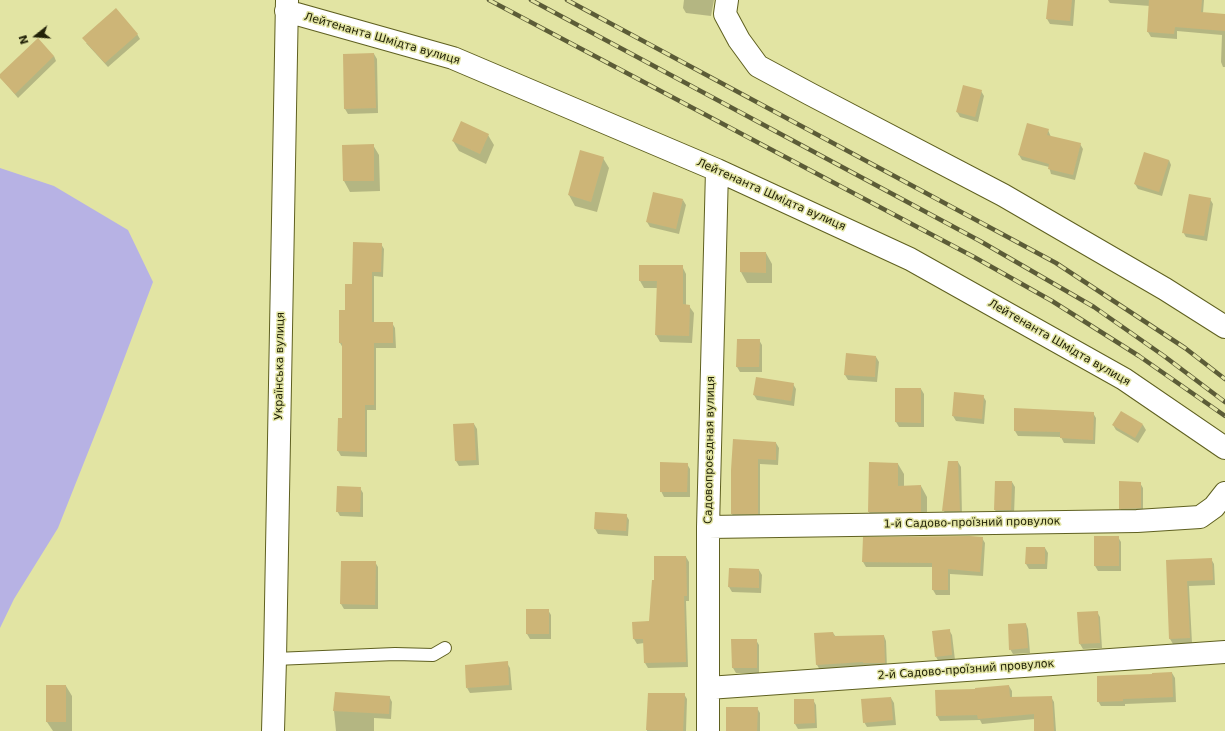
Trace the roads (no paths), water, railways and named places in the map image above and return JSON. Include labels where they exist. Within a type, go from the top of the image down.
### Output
[{"type":"street","points":[[727,0],[725,14],[739,40],[758,66],[1003,195],[1165,289],[1225,327]]},
{"type":"street","name":"Лейтенанта Шмідта вулиця","points":[[286,6],[452,58],[717,170],[910,259],[1124,379],[1225,448]]},
{"type":"street","name":"Українська вулиця","points":[[273,731],[276,659],[286,6]]},
{"type":"street","name":"Садовопроєздная вулиця","points":[[708,731],[708,527],[717,170]]},
{"type":"street","name":"1-й Садово-проїзний провулок","points":[[708,527],[1137,521],[1200,517],[1214,507],[1225,493]]},
{"type":"street","name":"2-й Садово-проїзний провулок","points":[[708,688],[1225,652]]},
{"type":"lane","points":[[276,659],[395,654],[433,655],[445,648]]},
{"type":"railway","points":[[489,0],[974,257],[1052,301],[1139,356],[1225,416]]},
{"type":"railway","points":[[531,0],[980,241],[1094,307],[1164,356],[1225,402]]},
{"type":"railway","points":[[567,0],[1056,263],[1185,348],[1225,379]]}]
